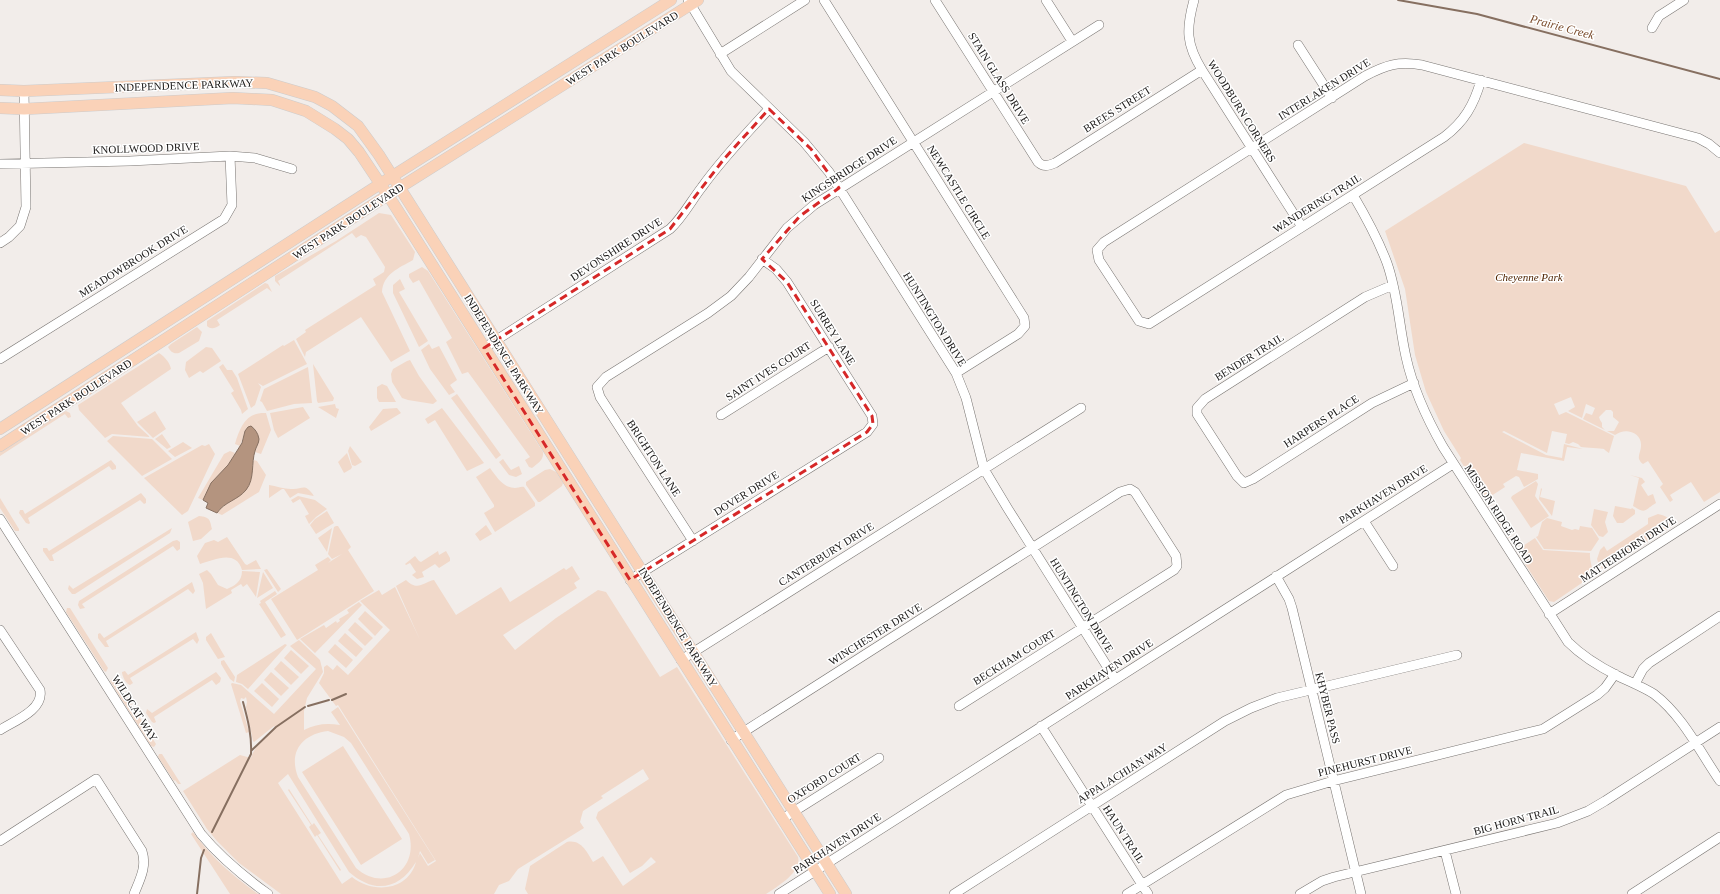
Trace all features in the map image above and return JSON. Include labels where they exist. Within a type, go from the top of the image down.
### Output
[{"type":"main road","name":"WEST PARK BOULEVARD","points":[[0,429],[392,176],[671,0]]},
{"type":"main road","name":"WEST PARK BOULEVARD","points":[[0,446],[388,195],[692,2]]},
{"type":"main road","name":"INDEPENDENCE PARKWAY","points":[[0,90],[24,91],[235,82],[267,83],[314,97],[347,116],[358,126],[370,141],[400,188],[846,894]]},
{"type":"main road","name":"INDEPENDENCE PARKWAY","points":[[0,108],[24,109],[233,98],[272,100],[306,111],[348,139],[359,152],[388,195],[731,740],[830,894]]},
{"type":"main road","points":[[426,257],[438,249]]},
{"type":"street","points":[[720,54],[805,0]]},
{"type":"street","name":"NEWCASTLE CIRCLE","points":[[824,0],[1026,322],[1025,326],[1018,334],[956,373]]},
{"type":"street","name":"STAIN GLASS DRIVE","points":[[935,0],[1038,162],[1045,166]]},
{"type":"street","points":[[1046,0],[1072,41]]},
{"type":"street","name":"WOODBURN CORNERS","points":[[1194,0],[1188,24],[1191,50],[1202,70],[1302,228]]},
{"type":"street","points":[[1652,28],[1660,16],[1684,0]]},
{"type":"street","name":"HUNTINGTON DRIVE","points":[[692,2],[720,54],[735,76],[811,149],[839,188],[956,373],[966,398],[984,469],[1115,679]]},
{"type":"street","name":"KINGSBRIDGE DRIVE","points":[[597,387],[606,377],[708,313],[731,296],[749,277],[787,228],[800,216],[839,188],[1098,24]]},
{"type":"street","points":[[1298,45],[1332,98]]},
{"type":"street","name":"INTERLAKEN DRIVE","points":[[1143,324],[1136,318],[1099,260],[1097,250],[1104,242],[1366,76],[1380,68],[1394,63],[1408,62],[1422,65],[1698,138],[1709,144],[1720,153]]},
{"type":"street","name":"BREES STREET","points":[[1045,166],[1055,163],[1202,70]]},
{"type":"street","name":"WANDERING TRAIL","points":[[1143,324],[1149,324],[1302,228],[1454,129],[1470,110],[1476,96],[1480,80]]},
{"type":"street","points":[[0,243],[15,232],[24,218],[27,202],[24,91]]},
{"type":"street","name":"DEVONSHIRE DRIVE","points":[[484,348],[670,229],[724,159],[769,109]]},
{"type":"street","name":"KNOLLWOOD DRIVE","points":[[0,164],[230,156],[255,158],[292,169]]},
{"type":"street","name":"MEADOWBROOK DRIVE","points":[[0,359],[224,219],[232,205],[230,156]]},
{"type":"street","name":"MISSION RIDGE ROAD","points":[[1353,195],[1387,262],[1400,311],[1406,358],[1414,383],[1432,429],[1453,464],[1561,634],[1573,648],[1581,654],[1652,693],[1668,706],[1720,781]]},
{"type":"street","name":"SURREY LANE","points":[[762,259],[776,269],[784,278],[872,416],[873,424]]},
{"type":"street","name":"BENDER TRAIL","points":[[1244,482],[1240,480],[1200,419],[1197,408],[1200,404],[1365,298],[1393,285]]},
{"type":"street","name":"SAINT IVES COURT","points":[[721,415],[828,347]]},
{"type":"street","name":"HARPERS PLACE","points":[[1244,482],[1253,479],[1372,403],[1414,383]]},
{"type":"street","name":"BRIGHTON LANE","points":[[597,387],[600,397],[692,541]]},
{"type":"street","name":"CANTERBURY DRIVE","points":[[681,660],[1081,408]]},
{"type":"street","name":"DOVER DRIVE","points":[[630,580],[867,432],[873,424]]},
{"type":"street","name":"PARKHAVEN DRIVE","points":[[779,894],[1453,464]]},
{"type":"street","name":"WINCHESTER DRIVE","points":[[731,740],[1125,489],[1130,489],[1139,497],[1176,556],[1177,566],[1170,573],[1083,628]]},
{"type":"street","name":"MATTERHORN DRIVE","points":[[1548,614],[1720,504]]},
{"type":"street","name":"WILDCAT WAY","points":[[0,519],[201,834],[215,851],[232,867],[268,894]]},
{"type":"street","points":[[1364,520],[1393,566]]},
{"type":"street","name":"KHYBER PASS","points":[[1276,576],[1290,604],[1361,894]]},
{"type":"street","points":[[1635,684],[1643,669],[1649,663],[1720,616]]},
{"type":"street","name":"BECKHAM COURT","points":[[959,706],[1083,628]]},
{"type":"street","points":[[0,630],[40,690],[44,700],[0,730]]},
{"type":"street","name":"APPALACHIAN WAY","points":[[954,894],[1225,721],[1251,708],[1271,700],[1457,655]]},
{"type":"street","name":"PINEHURST DRIVE","points":[[1127,894],[1276,800],[1296,791],[1333,781],[1543,729],[1597,695],[1605,688],[1615,674]]},
{"type":"street","name":"HAUN TRAIL","points":[[1041,726],[1148,894]]},
{"type":"street","name":"BIG HORN TRAIL","points":[[1300,894],[1322,881],[1557,823],[1588,811],[1720,727]]},
{"type":"street","name":"OXFORD COURT","points":[[782,819],[879,758]]},
{"type":"street","points":[[0,841],[96,779],[142,851],[145,862],[144,868],[134,894]]},
{"type":"street","points":[[1632,894],[1720,838]]},
{"type":"street","points":[[1445,851],[1456,894]]},
{"type":"highlighted area","points":[[769,109],[811,149],[839,188],[800,216],[762,259],[787,282],[872,416],[873,424],[867,432],[630,580],[484,348],[670,229],[724,159]]},
{"type":"green space","name":"Cheyenne Park","points":[[1524,143],[1686,186],[1715,233],[1720,230],[1720,492],[1704,502],[1691,482],[1670,495],[1673,500],[1670,502],[1660,487],[1663,484],[1648,461],[1643,464],[1639,459],[1641,441],[1639,437],[1628,431],[1623,431],[1615,435],[1607,431],[1614,431],[1619,422],[1613,417],[1613,412],[1611,410],[1606,410],[1599,417],[1602,427],[1605,430],[1583,419],[1586,413],[1592,415],[1595,408],[1586,404],[1582,418],[1568,411],[1575,407],[1571,397],[1554,404],[1559,415],[1566,412],[1614,436],[1609,453],[1604,449],[1581,447],[1573,442],[1569,444],[1565,443],[1567,434],[1552,431],[1547,453],[1504,431],[1502,432],[1546,455],[1562,458],[1564,444],[1583,449],[1567,447],[1564,461],[1521,453],[1517,470],[1538,474],[1538,479],[1524,487],[1519,477],[1516,476],[1503,484],[1505,487],[1488,498],[1483,497],[1444,431],[1426,392],[1415,355],[1405,289],[1385,231]]},
{"type":"green space","points":[[379,213],[391,215],[415,252],[413,260],[397,269],[389,276],[385,281],[382,292],[410,351],[391,362],[361,317],[306,352],[305,357],[296,339],[306,332],[305,330],[376,285],[373,279],[384,272],[385,267],[366,237],[361,235],[356,238],[352,233],[278,281],[280,286],[275,281],[275,276],[336,241]]},
{"type":"green space","points":[[422,267],[428,271],[543,452],[542,459],[532,468],[529,467],[525,460],[530,457],[468,372],[462,374],[446,342],[452,338],[419,280],[413,283],[409,277],[409,274]]},
{"type":"green space","points":[[400,279],[405,289],[399,292],[428,341],[419,347],[393,293],[393,285]]},
{"type":"green space","points":[[265,283],[268,284],[272,292],[267,288],[217,320],[220,325],[215,328],[207,326],[207,321]]},
{"type":"green space","points":[[197,327],[202,332],[199,341],[179,353],[174,353],[170,350],[168,347],[171,344]]},
{"type":"green space","points":[[294,340],[307,364],[263,386],[258,383],[261,387],[255,405],[251,408],[238,374],[283,345],[284,346]]},
{"type":"green space","points":[[429,344],[432,349],[439,346],[457,380],[450,385],[455,392],[449,395],[430,369],[421,350]]},
{"type":"green space","points":[[206,347],[212,348],[221,361],[203,373],[200,371],[189,378],[185,370],[186,362]]},
{"type":"green space","points":[[159,353],[167,360],[171,369],[121,403],[138,426],[150,437],[112,434],[105,438],[79,410],[78,405]]},
{"type":"green space","points":[[410,360],[419,376],[437,401],[433,404],[402,398],[392,382],[391,374],[393,369]]},
{"type":"green space","points":[[223,364],[227,370],[232,370],[237,378],[248,409],[242,414],[231,393],[234,391],[219,367]]},
{"type":"green space","points":[[313,364],[334,398],[333,401],[318,403]]},
{"type":"green space","points":[[308,367],[312,403],[294,404],[267,411],[260,401],[264,389]]},
{"type":"green space","points":[[382,384],[387,386],[396,402],[379,402],[377,398],[377,387]]},
{"type":"green space","points":[[457,394],[501,455],[496,459],[451,398]]},
{"type":"green space","points":[[335,404],[336,408],[339,409],[336,418],[318,407]]},
{"type":"green space","points":[[303,407],[310,418],[278,438],[274,430],[270,413]]},
{"type":"green space","points":[[397,408],[401,413],[371,431],[369,427],[383,409]]},
{"type":"green space","points":[[442,408],[484,463],[467,471],[435,420],[428,424],[425,419]]},
{"type":"green space","points":[[66,411],[70,413],[71,417],[68,418],[65,414],[0,456],[0,452]]},
{"type":"green space","points":[[155,411],[166,429],[153,438],[137,422]]},
{"type":"green space","points":[[259,413],[266,413],[271,430],[261,454],[255,452],[258,439],[257,433],[253,427],[245,431],[240,446],[235,444],[242,426],[249,418]]},
{"type":"green space","points":[[162,434],[171,447],[167,449],[155,439]]},
{"type":"green space","points":[[113,436],[152,439],[172,459],[142,476],[107,441]]},
{"type":"green space","points":[[183,442],[192,448],[175,457],[168,451]]},
{"type":"green space","points":[[209,444],[215,454],[188,511],[182,515],[144,478],[202,445],[205,446]]},
{"type":"green space","points":[[350,446],[362,462],[355,466],[352,465],[348,451]]},
{"type":"green space","points":[[230,451],[235,453],[228,465],[211,483],[203,500],[198,498],[224,454]]},
{"type":"green space","points":[[347,453],[352,467],[344,473],[338,462]]},
{"type":"green space","points":[[503,459],[511,470],[519,466],[522,474],[516,477],[509,475],[499,462]]},
{"type":"green space","points":[[111,460],[116,466],[116,469],[112,470],[109,466],[28,518],[29,524],[26,523],[19,513],[20,510],[23,510],[25,514]]},
{"type":"green space","points":[[254,460],[257,461],[266,475],[259,492],[222,515],[217,513],[247,488],[251,480]]},
{"type":"green space","points":[[490,468],[503,484],[515,488],[524,487],[535,503],[535,506],[495,532],[484,513],[494,507],[494,505],[476,477]]},
{"type":"green space","points":[[550,469],[556,472],[563,483],[562,486],[538,502],[526,485],[526,482],[545,470]]},
{"type":"green space","points":[[1630,475],[1642,478],[1645,482],[1641,485],[1648,496],[1653,494],[1656,503],[1643,511],[1633,506],[1639,478]]},
{"type":"green space","points":[[1536,481],[1538,484],[1535,496],[1549,516],[1531,528],[1511,498]]},
{"type":"green space","points":[[269,485],[288,489],[305,488],[308,489],[314,496],[298,493],[290,498],[284,489],[282,489],[269,498]]},
{"type":"green space","points":[[1541,488],[1540,497],[1555,501],[1552,516],[1539,499]]},
{"type":"green space","points":[[141,493],[146,499],[146,503],[144,504],[140,500],[52,555],[54,561],[50,561],[43,551],[43,548],[47,548],[49,551]]},
{"type":"green space","points":[[298,496],[315,500],[327,509],[309,524],[305,516],[309,514],[300,499],[293,503],[291,500]]},
{"type":"green space","points":[[0,498],[19,531],[15,531],[0,508]]},
{"type":"green space","points":[[1495,504],[1497,506],[1493,509],[1512,539],[1518,537],[1513,541],[1511,541],[1490,509]]},
{"type":"green space","points":[[1615,506],[1632,508],[1635,510],[1635,514],[1623,523],[1617,523],[1613,516]]},
{"type":"green space","points":[[1594,509],[1608,512],[1605,522],[1608,532],[1603,537],[1599,536],[1591,525]]},
{"type":"green space","points":[[327,511],[334,523],[316,534],[310,525],[315,519]]},
{"type":"green space","points":[[1658,514],[1668,518],[1671,526],[1604,570],[1599,565],[1597,559],[1600,550],[1604,546],[1607,551],[1648,524],[1648,518]]},
{"type":"green space","points":[[199,516],[205,517],[209,520],[212,529],[201,539],[193,541],[188,522]]},
{"type":"green space","points":[[1547,518],[1562,522],[1561,526],[1572,530],[1579,530],[1580,526],[1592,528],[1599,539],[1591,551],[1544,549],[1536,537],[1538,536],[1542,522]]},
{"type":"green space","points":[[486,525],[492,534],[480,541],[475,534]]},
{"type":"green space","points":[[338,526],[351,547],[348,550],[374,591],[297,640],[271,599],[318,570],[315,565],[328,557],[331,560],[328,563],[342,554],[332,559],[328,554],[334,527]]},
{"type":"green space","points":[[172,528],[170,533],[75,594],[72,594],[68,589],[69,585],[73,589]]},
{"type":"green space","points":[[332,528],[327,552],[318,538]]},
{"type":"green space","points":[[227,537],[245,564],[247,565],[256,560],[261,569],[242,570],[235,560],[230,558],[218,559],[200,564],[197,556],[205,543],[214,540],[218,542]]},
{"type":"green space","points":[[1535,538],[1543,550],[1590,553],[1592,576],[1554,602],[1549,601],[1518,553],[1520,548]]},
{"type":"green space","points":[[177,540],[180,542],[180,549],[177,551],[173,546],[82,604],[85,608],[80,609],[78,605],[79,601],[173,541]]},
{"type":"green space","points":[[438,551],[439,555],[446,551],[450,561],[439,568],[435,564],[422,572],[424,577],[417,579],[412,575],[416,572],[410,563],[405,564],[415,556],[421,562]]},
{"type":"green space","points":[[572,566],[580,579],[574,583],[577,588],[503,635],[515,650],[556,618],[598,590],[606,592],[660,677],[677,667],[798,857],[798,863],[793,873],[776,887],[766,894],[528,894],[525,889],[530,866],[567,842],[576,842],[580,844],[586,850],[593,862],[603,856],[623,886],[656,862],[651,857],[642,866],[630,873],[596,818],[598,812],[649,779],[643,769],[601,796],[603,798],[583,811],[580,822],[584,828],[518,869],[509,881],[499,885],[494,894],[281,894],[239,863],[207,829],[183,791],[240,755],[251,758],[258,745],[276,728],[274,726],[254,742],[246,707],[246,697],[244,699],[241,698],[240,701],[249,732],[246,733],[231,684],[241,685],[274,714],[316,669],[290,646],[299,640],[320,660],[323,672],[307,698],[304,711],[304,730],[321,724],[340,725],[331,712],[338,707],[435,860],[428,864],[420,851],[418,858],[420,853],[428,866],[436,861],[338,705],[336,706],[319,683],[324,673],[324,667],[327,665],[333,670],[337,665],[348,675],[390,630],[360,601],[379,590],[382,595],[395,587],[420,640],[396,586],[406,580],[410,584],[417,586],[434,580],[456,615],[501,587],[510,602],[564,568],[566,570]],"holes":[[[328,731],[344,737],[351,743],[409,834],[411,847],[409,858],[404,867],[397,874],[388,878],[378,878],[367,875],[356,868],[298,777],[295,768],[295,759],[300,745],[311,736]],[[288,774],[349,872],[358,879],[368,884],[377,886],[386,886],[394,883],[402,878],[416,862],[412,872],[406,879],[389,887],[370,886],[352,877],[342,884],[278,783]]]},
{"type":"green space","points":[[267,569],[281,589],[278,592],[264,570]]},
{"type":"green space","points":[[207,570],[218,585],[227,589],[239,581],[242,571],[260,572],[256,597],[247,584],[243,587],[241,584],[231,590],[232,593],[206,609],[203,583],[199,574]]},
{"type":"green space","points":[[263,572],[273,588],[257,598]]},
{"type":"green space","points":[[192,582],[195,591],[193,594],[188,589],[106,641],[109,647],[105,647],[98,638],[98,634],[100,633],[104,638]]},
{"type":"green space","points":[[275,591],[277,594],[265,602],[286,635],[281,638],[259,604],[261,603],[260,601]]},
{"type":"green space","points":[[359,602],[362,605],[315,653],[300,639],[324,625],[326,628],[336,621],[337,623],[340,621],[339,619],[349,613],[347,610]]},
{"type":"green space","points":[[67,608],[70,608],[108,668],[106,672],[66,612]]},
{"type":"green space","points":[[365,611],[383,627],[375,636],[358,619]]},
{"type":"green space","points":[[355,622],[373,638],[365,646],[348,630]]},
{"type":"green space","points":[[196,632],[199,640],[197,644],[193,639],[130,678],[133,683],[130,685],[123,678],[122,672],[125,671],[128,675]]},
{"type":"green space","points":[[211,633],[225,657],[218,659],[206,640],[206,637]]},
{"type":"green space","points":[[345,633],[363,649],[356,657],[338,641]]},
{"type":"green space","points":[[285,644],[287,645],[248,689],[242,684],[236,682],[237,675]]},
{"type":"green space","points":[[335,644],[353,660],[346,668],[328,652]]},
{"type":"green space","points":[[291,650],[309,666],[301,674],[284,658]]},
{"type":"green space","points":[[224,660],[235,677],[234,682],[230,679],[221,664],[221,661]]},
{"type":"green space","points":[[281,661],[299,677],[291,685],[274,669]]},
{"type":"green space","points":[[216,672],[221,678],[220,682],[216,685],[212,680],[154,717],[156,722],[152,722],[146,713],[147,709],[152,713]]},
{"type":"green space","points":[[271,672],[289,688],[281,696],[264,680]]},
{"type":"green space","points":[[115,678],[156,744],[154,747],[151,746],[110,681]]},
{"type":"green space","points":[[262,683],[279,699],[272,707],[254,691]]},
{"type":"green space","points":[[343,746],[402,839],[361,865],[302,772]]},
{"type":"green space","points":[[159,754],[162,754],[181,784],[178,784],[175,780],[174,781],[158,757]]},
{"type":"green space","points":[[289,789],[312,825],[314,823],[321,833],[318,835],[341,870],[340,871],[317,835],[315,837],[309,827],[311,825],[288,790]]},
{"type":"green space","points":[[193,832],[223,866],[258,894],[230,894],[191,834]]},
{"type":"shaded area","points":[[251,426],[258,435],[259,442],[255,450],[252,476],[249,486],[243,493],[223,506],[217,513],[206,508],[208,503],[203,500],[211,483],[228,465],[242,443],[245,431]]},
{"type":"waterway","name":"Prairie Creek","points":[[1398,0],[1477,14],[1720,79]]},
{"type":"waterway","points":[[332,700],[346,694]]},
{"type":"waterway","points":[[308,706],[329,700]]},
{"type":"waterway","points":[[212,832],[251,754],[251,741],[243,702]]},
{"type":"waterway","points":[[252,750],[276,727],[305,707]]},
{"type":"waterway","points":[[197,894],[201,858],[204,850]]}]
